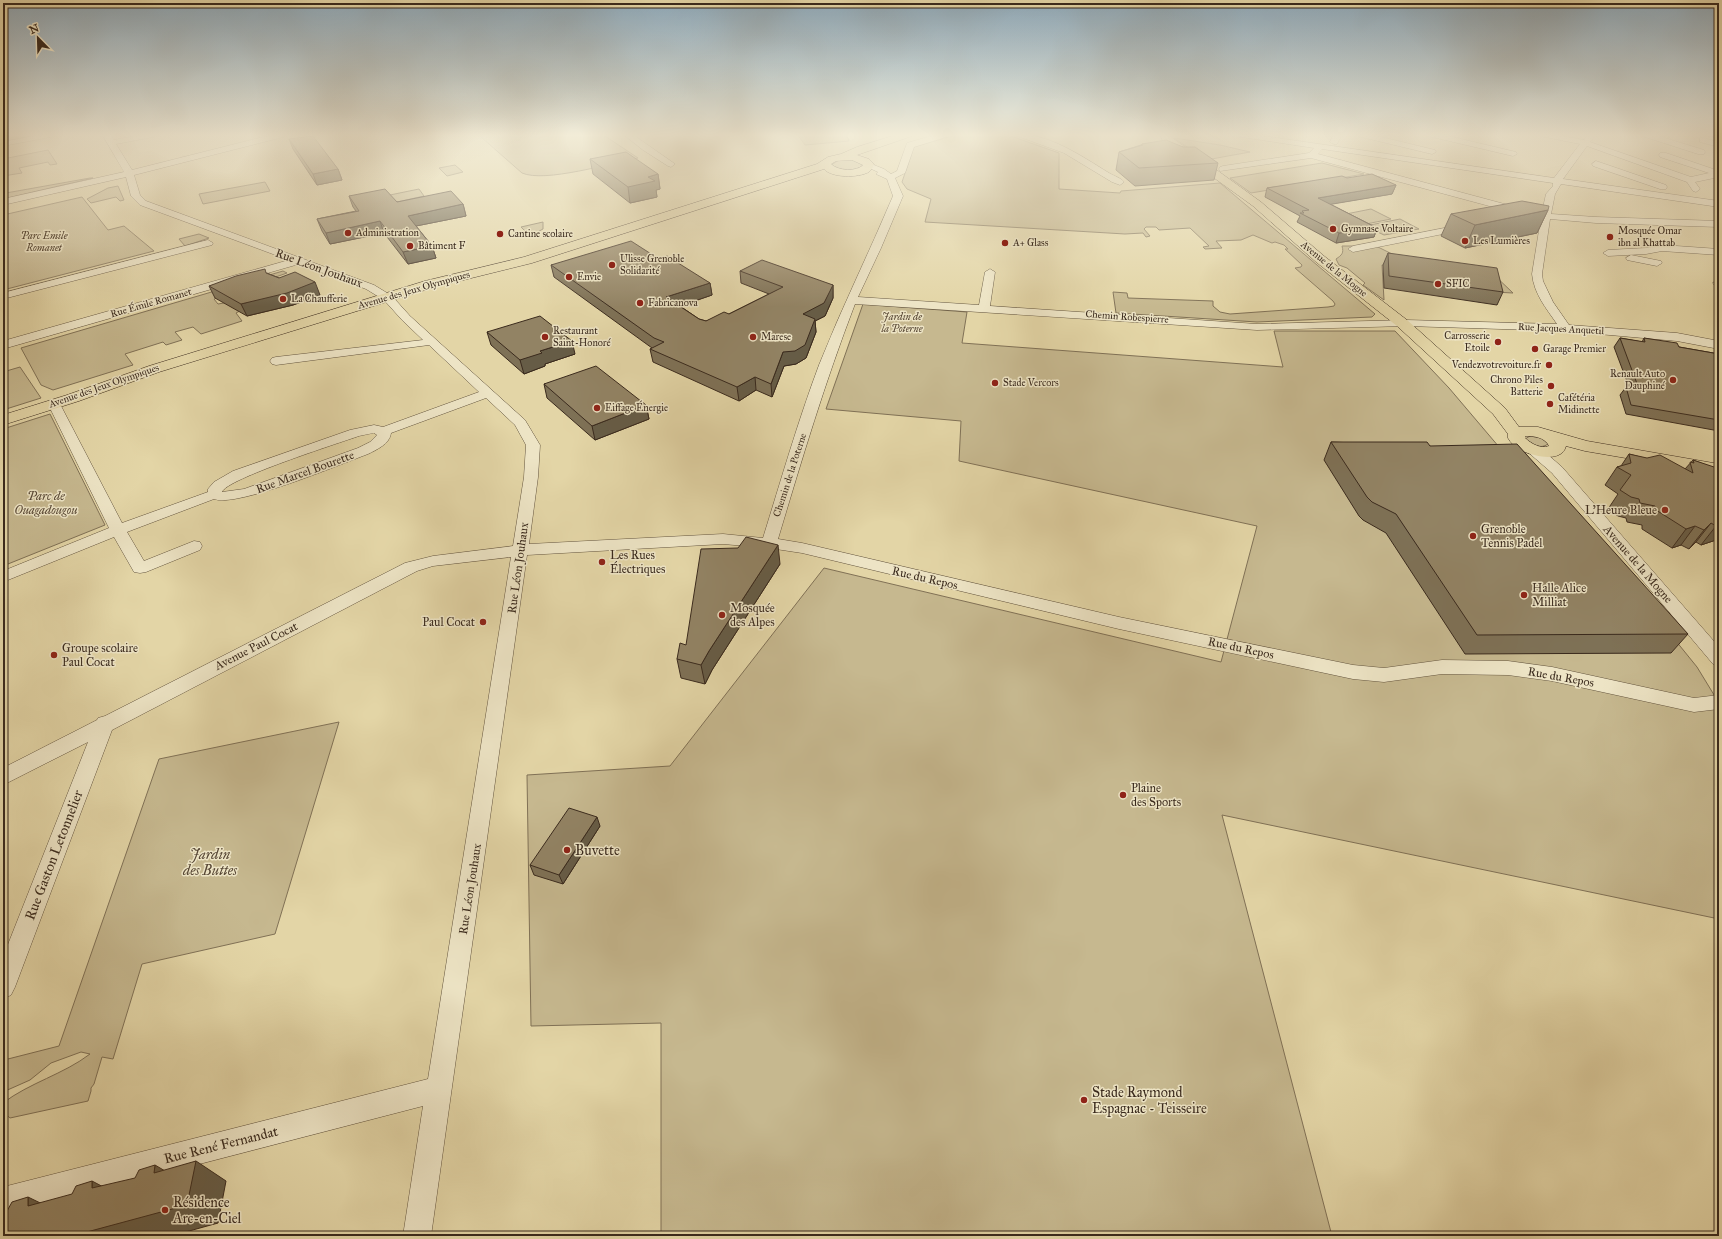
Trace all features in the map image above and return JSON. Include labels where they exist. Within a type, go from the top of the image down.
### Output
[{"type":"main road","name":"Avenue des Jeux Olympiques","points":[[3,420],[154,369],[450,279],[528,260],[741,192]]},
{"type":"main road","name":"Avenue de la Mogne","points":[[1240,192],[1257,204],[1326,264],[1402,323],[1499,411],[1517,433],[1516,438],[1518,441],[1534,450]]},
{"type":"main road","name":"Avenue de la Mogne","points":[[1499,411],[1544,434]]},
{"type":"main road","points":[[1517,433],[1527,430],[1585,446],[1719,469]]},
{"type":"main road","points":[[1544,434],[1556,441],[1558,447],[1555,450]]},
{"type":"main road","points":[[1534,450],[1541,452],[1585,446]]},
{"type":"street","points":[[3,202],[48,192]]},
{"type":"street","name":"Rue Léon Jouhaux","points":[[134,192],[143,203],[376,290],[388,298],[402,314],[520,423],[533,445],[531,477],[417,1236]]},
{"type":"street","name":"Chemin de la Poterne","points":[[769,543],[810,410],[851,300],[898,196],[896,192]]},
{"type":"street","points":[[1447,192],[1522,212],[1546,216],[1578,219],[1719,224]]},
{"type":"street","points":[[1553,192],[1546,216],[1537,274],[1538,282],[1543,293],[1564,328]]},
{"type":"street","points":[[1637,192],[1719,204]]},
{"type":"street","points":[[1693,192],[1719,198]]},
{"type":"street","points":[[1511,218],[1522,212]]},
{"type":"street","points":[[1353,249],[1472,226]]},
{"type":"street","points":[[3,296],[208,243]]},
{"type":"street","points":[[1657,262],[1608,253],[1646,251],[1662,248],[1719,252]]},
{"type":"street","name":"Rue Émile Romanet","points":[[3,344],[298,261]]},
{"type":"street","points":[[984,308],[990,272]]},
{"type":"street","name":"Chemin Robespierre","points":[[851,300],[1257,327],[1402,323]]},
{"type":"street","name":"Rue Jacques Anquetil","points":[[1402,323],[1564,328],[1677,337],[1719,345]]},
{"type":"street","points":[[276,361],[421,344],[431,341]]},
{"type":"street","name":"Rue Marcel Bourette","points":[[215,494],[215,489],[219,485],[243,473],[363,430],[384,431],[488,393]]},
{"type":"street","points":[[54,404],[118,530],[140,568],[194,546]]},
{"type":"street","name":"Rue Marcel Bourette","points":[[3,576],[118,530],[215,494],[221,496],[247,493],[363,451],[383,439],[385,434],[384,431]]},
{"type":"street","name":"Avenue de la Mogne","points":[[1534,450],[1558,470],[1719,659]]},
{"type":"street","name":"Avenue de la Mogne","points":[[1555,450],[1555,462],[1558,470]]},
{"type":"street","points":[[520,550],[723,539],[769,543]]},
{"type":"street","name":"Rue du Repos","points":[[769,543],[802,548],[1119,623],[1352,672],[1384,675],[1442,667],[1508,668],[1552,674],[1694,704],[1719,702]]},
{"type":"street","name":"Avenue Paul Cocat","points":[[3,777],[105,723],[411,567],[433,561],[520,550]]},
{"type":"street","name":"Rue Gaston Letonnelier","points":[[3,987],[105,723]]},
{"type":"street","name":"Rue René Fernandat","points":[[3,1201],[440,1089]]},
{"type":"green space","points":[[3,192],[34,192],[3,199]]},
{"type":"green space","points":[[101,192],[120,192],[124,200],[120,201],[116,197],[91,203],[87,199]]},
{"type":"green space","points":[[211,192],[266,192],[203,204],[199,194]]},
{"type":"green space","points":[[405,192],[421,192],[424,196],[397,202],[399,203],[400,214],[385,196]]},
{"type":"green space","points":[[914,192],[1230,192],[1375,314],[1372,317],[1257,322],[1116,313],[1113,292],[1127,293],[1128,298],[1213,301],[1213,306],[1220,312],[1230,314],[1328,307],[1334,306],[1335,304],[1295,268],[1301,267],[1302,265],[1285,249],[1288,249],[1284,245],[1275,242],[1272,243],[1253,235],[1241,240],[1216,241],[1222,248],[1205,249],[1203,247],[1209,246],[1190,228],[1159,230],[1156,227],[1146,227],[1144,229],[1150,236],[1146,237],[1143,233],[1125,234],[925,222],[931,199]]},
{"type":"green space","name":"Parc Emile Romanet","points":[[82,197],[108,230],[124,226],[154,251],[3,290],[3,215]]},
{"type":"green space","points":[[1371,209],[1391,219],[1361,225],[1341,215]]},
{"type":"green space","points":[[1400,219],[1419,229],[1384,235],[1365,226]]},
{"type":"green space","points":[[543,222],[543,229],[530,236],[521,227]]},
{"type":"green space","points":[[199,234],[209,238],[185,246],[179,239]]},
{"type":"green space","points":[[1342,246],[1376,246],[1404,260],[1491,272],[1513,293],[1494,292],[1491,280],[1382,265],[1384,300],[1363,285],[1365,283],[1347,268],[1339,265],[1336,259],[1342,254]]},
{"type":"green space","points":[[283,271],[287,273],[214,299],[218,304],[252,298],[257,302],[236,313],[242,321],[201,334],[193,327],[175,332],[182,340],[166,345],[163,342],[125,354],[133,365],[53,390],[41,385],[21,348]]},
{"type":"green space","name":"Plaine des Sports","points":[[863,304],[967,312],[962,343],[1283,367],[1274,331],[1395,331],[1449,388],[1505,454],[1582,525],[1697,667],[1719,703],[1719,919],[1222,815],[1332,1236],[661,1236],[661,1023],[531,1026],[527,775],[670,766],[824,568],[1221,662],[1257,526],[959,461],[961,421],[826,409]]},
{"type":"green space","points":[[20,367],[41,398],[3,410],[3,372]]},
{"type":"green space","name":"Parc de Ouagadougou","points":[[50,414],[105,525],[3,566],[3,429]]},
{"type":"green space","points":[[1530,436],[1541,438],[1548,444],[1545,446],[1539,446],[1533,444],[1525,439]]},
{"type":"green space","name":"Jardin des Buttes","points":[[339,722],[275,934],[142,964],[113,1059],[102,1057],[88,1101],[10,1118],[3,1112],[3,1103],[90,1054],[81,1052],[51,1063],[30,1080],[3,1092],[4,1060],[59,1046],[159,759]]},
{"type":"building","points":[[370,192],[388,192],[397,202],[452,192],[463,204],[408,216],[432,246],[403,252],[380,221],[326,233],[317,219],[359,211],[349,196]]},
{"type":"building","points":[[1274,192],[1355,192],[1318,198],[1377,228],[1339,233],[1300,213],[1304,213],[1302,211],[1309,210]]},
{"type":"building","points":[[1522,201],[1549,206],[1548,210],[1475,225],[1451,214]]},
{"type":"building","points":[[631,241],[659,259],[667,256],[710,283],[666,297],[699,319],[706,321],[724,312],[729,314],[783,287],[740,271],[762,260],[833,285],[824,303],[803,314],[815,319],[805,345],[795,351],[783,352],[771,384],[755,377],[737,387],[650,349],[664,342],[654,338],[551,265]]},
{"type":"building","points":[[1388,253],[1497,268],[1503,292],[1389,276]]},
{"type":"building","points":[[265,269],[266,273],[279,278],[295,272],[315,282],[287,293],[241,304],[209,286],[236,276]]},
{"type":"building","points":[[540,316],[572,341],[540,351],[542,353],[520,360],[487,332]]},
{"type":"building","name":"Renault Auto Dauphiné","points":[[1620,338],[1645,342],[1644,338],[1677,343],[1679,347],[1719,354],[1719,420],[1631,405],[1626,387],[1639,389]]},
{"type":"building","name":"Eiffage Énergie","points":[[596,366],[646,405],[592,426],[544,384]]},
{"type":"building","name":"Halle Alice Milliat","points":[[1331,442],[1427,442],[1430,446],[1517,444],[1688,634],[1477,635],[1396,514],[1372,502],[1367,497]]},
{"type":"building","points":[[1629,454],[1647,458],[1660,455],[1693,473],[1690,462],[1694,463],[1693,460],[1719,470],[1719,525],[1716,526],[1711,523],[1704,530],[1695,526],[1686,529],[1656,510],[1655,506],[1640,503],[1639,499],[1631,497],[1620,490],[1631,475],[1617,467],[1631,463]]},
{"type":"building","name":"Mosquée des Alpes","points":[[746,537],[778,545],[701,665],[677,659],[680,643],[686,645],[701,549],[738,548]]},
{"type":"building","name":"Buvette","points":[[569,808],[597,817],[559,875],[530,865]]},
{"type":"building","points":[[196,1161],[187,1205],[72,1236],[3,1236],[3,1212],[7,1211],[12,1202],[28,1197],[28,1206],[72,1194],[76,1186],[92,1181],[92,1188],[135,1178],[139,1170],[155,1165],[154,1173]]},
{"type":"place","name":"Gymnase Voltaire","points":[[1333,229]]},
{"type":"place","name":"Administration","points":[[348,233]]},
{"type":"place","name":"Cantine scolaire","points":[[500,234]]},
{"type":"place","name":"Mosquée Omar ibn al Khattab","points":[[1610,237]]},
{"type":"place","name":"Les Lumières","points":[[1465,241]]},
{"type":"place","name":"A+ Glass","points":[[1005,243]]},
{"type":"place","name":"Bâtiment F","points":[[410,246]]},
{"type":"place","name":"Ulisse Grenoble Solidarité","points":[[612,265]]},
{"type":"place","name":"Envie","points":[[569,277]]},
{"type":"place","name":"SFIC","points":[[1438,284]]},
{"type":"place","name":"La Chaufferie","points":[[283,299]]},
{"type":"place","name":"Fabricanova","points":[[640,303]]},
{"type":"place","name":"Restaurant Saint-Honoré","points":[[545,337]]},
{"type":"place","name":"Marese","points":[[753,337]]},
{"type":"place","name":"Carrosserie Etoile","points":[[1498,342]]},
{"type":"place","name":"Garage Premier","points":[[1535,349]]},
{"type":"place","name":"Vendezvotrevoiture.fr","points":[[1549,365]]},
{"type":"place","name":"Renault Auto Dauphiné","points":[[1673,380]]},
{"type":"place","name":"Stade Vercors","points":[[995,383]]},
{"type":"place","name":"Chrono Piles Batterie","points":[[1551,386]]},
{"type":"place","name":"Cafétéria Midinette","points":[[1550,404]]},
{"type":"place","name":"Eiffage Énergie","points":[[597,408]]},
{"type":"place","name":"L'Heure Bleue","points":[[1665,510]]},
{"type":"place","name":"Grenoble Tennis Padel","points":[[1473,536]]},
{"type":"place","name":"Les Rues Électriques","points":[[602,562]]},
{"type":"place","name":"Halle Alice Milliat","points":[[1524,595]]},
{"type":"place","name":"Mosquée des Alpes","points":[[722,615]]},
{"type":"place","name":"Paul Cocat","points":[[483,622]]},
{"type":"place","name":"Groupe scolaire Paul Cocat","points":[[54,655]]},
{"type":"place","name":"Plaine des Sports","points":[[1123,795]]},
{"type":"place","name":"Buvette","points":[[567,850]]},
{"type":"place","name":"Stade Raymond Espagnac - Teisseire","points":[[1084,1100]]},
{"type":"place","name":"Résidence Arc-en-Ciel","points":[[165,1210]]},
{"type":"park label","name":"Jardin de la Poterne","points":[[902,322]]}]
